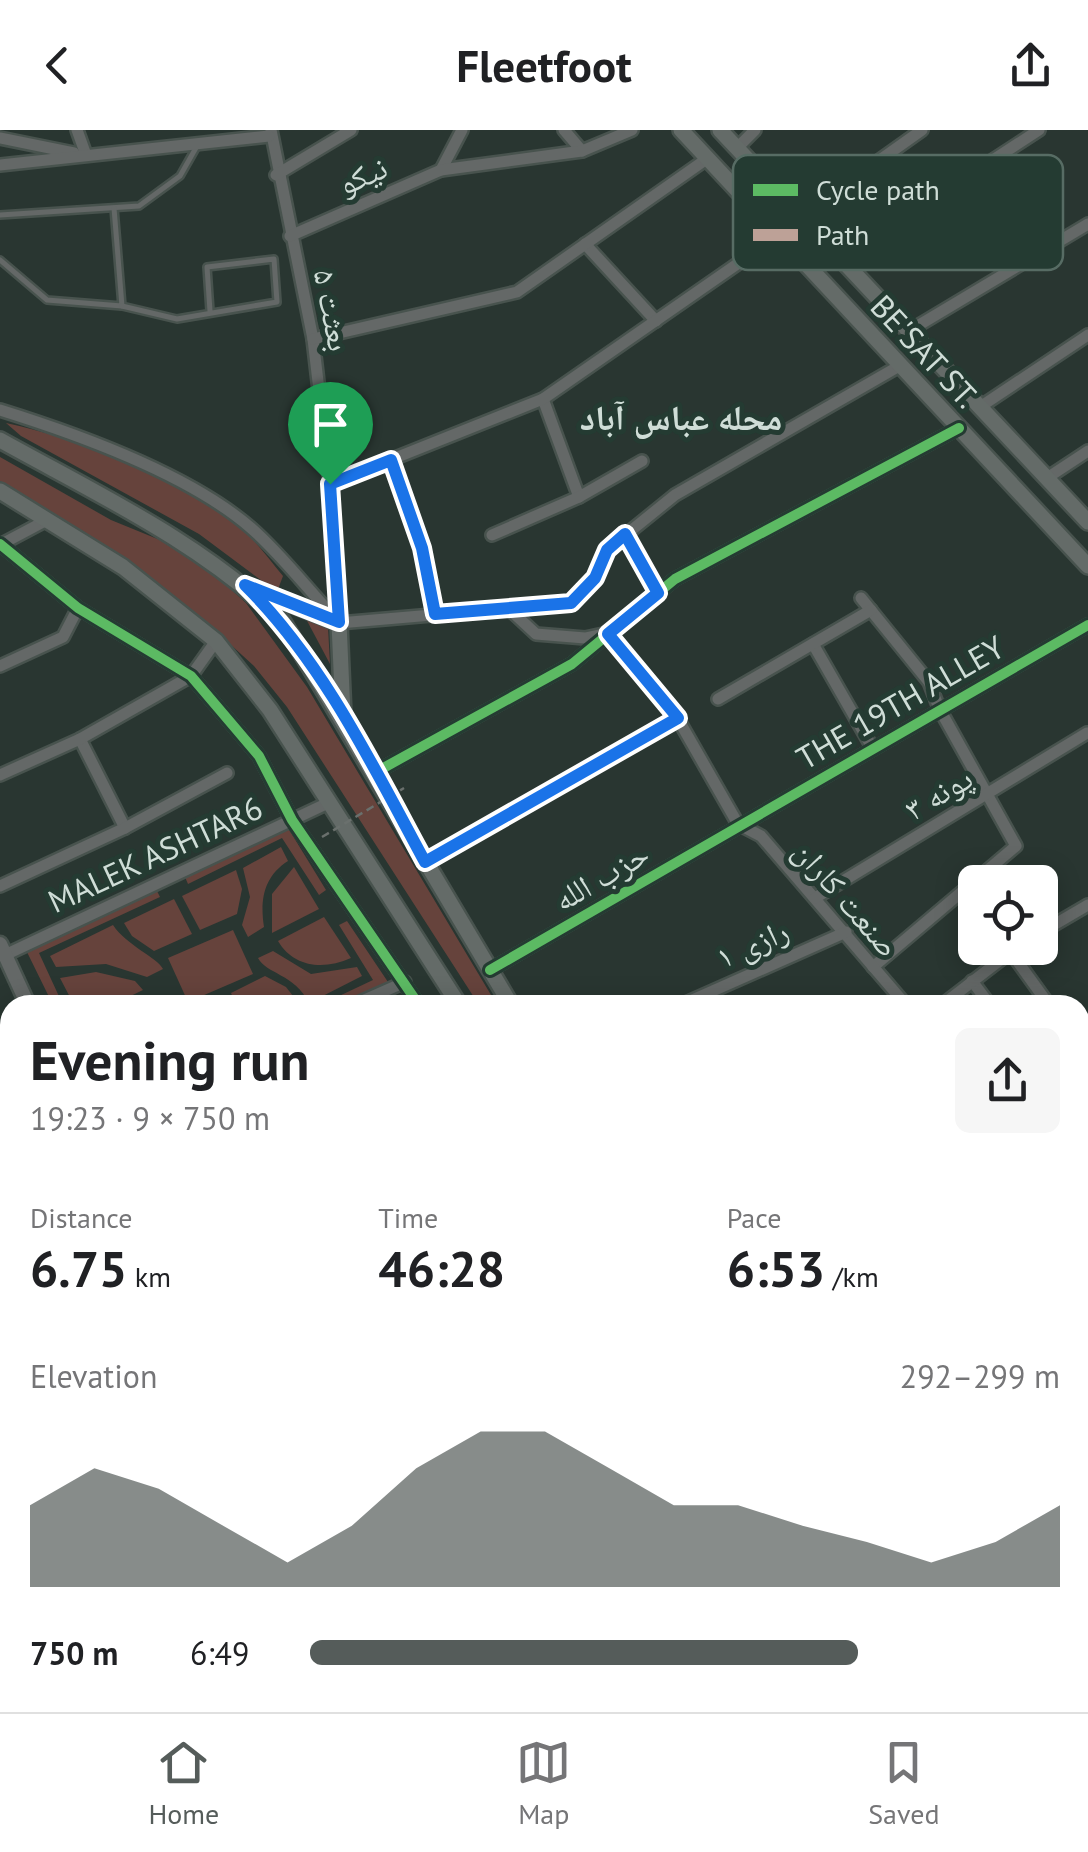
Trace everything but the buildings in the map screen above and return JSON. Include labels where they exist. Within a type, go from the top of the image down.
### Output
[{"type":"main road","name":"BE'SAT ST.","points":[[682,130],[733,185]]},
{"type":"main road","name":"BE'SAT ST.","points":[[720,130],[744,155]]},
{"type":"main road","name":"BE'SAT ST.","points":[[812,270],[1088,566]]},
{"type":"main road","name":"BE'SAT ST.","points":[[851,270],[1082,516]]},
{"type":"main road","points":[[0,440],[183,542],[245,585],[283,622],[376,772],[505,995]]},
{"type":"main road","points":[[2,494],[123,567],[216,641],[270,710],[453,995]]},
{"type":"main road","points":[[1053,528],[1082,516]]},
{"type":"main road","points":[[245,585],[339,622],[343,719]]},
{"type":"street","points":[[78,130],[86,155]]},
{"type":"street","points":[[276,175],[351,130]]},
{"type":"street","points":[[441,170],[462,130]]},
{"type":"street","points":[[564,130],[582,151]]},
{"type":"street","name":"نیکو","points":[[290,236],[441,170],[582,151],[632,130]]},
{"type":"street","points":[[737,148],[755,130]]},
{"type":"street","points":[[887,155],[922,130]]},
{"type":"street","points":[[1001,155],[1039,130]]},
{"type":"street","points":[[0,165],[270,133]]},
{"type":"street","name":"بعثت ۵","points":[[270,133],[313,339],[330,484],[339,622]]},
{"type":"street","points":[[0,138],[86,155]]},
{"type":"street","points":[[313,339],[517,292],[708,158]]},
{"type":"street","points":[[1063,239],[1088,224]]},
{"type":"street","points":[[585,244],[656,320]]},
{"type":"street","points":[[330,484],[544,399],[733,266]]},
{"type":"street","points":[[909,332],[1012,270]]},
{"type":"street","points":[[980,407],[1088,335]]},
{"type":"street","points":[[0,410],[80,437],[193,488],[251,528],[339,622],[571,603],[595,578],[607,550],[675,495],[900,365]]},
{"type":"street","points":[[544,399],[579,496]]},
{"type":"street","points":[[376,772],[572,664],[675,579],[959,428]]},
{"type":"street","points":[[1046,478],[1088,451]]},
{"type":"street","points":[[391,460],[422,548],[435,614]]},
{"type":"street","points":[[492,534],[579,496],[642,461]]},
{"type":"street","points":[[47,520],[0,544],[78,608],[192,676],[258,756],[292,820],[413,995]]},
{"type":"street","points":[[625,534],[658,593]]},
{"type":"street","points":[[861,598],[929,682],[939,708],[1016,846],[873,967]]},
{"type":"street","points":[[506,607],[536,634],[585,638],[608,634]]},
{"type":"street","points":[[1,663],[63,637],[78,608]]},
{"type":"street","points":[[718,699],[870,610]]},
{"type":"street","name":"THE 19TH ALLEY","points":[[738,824],[1088,625]]},
{"type":"street","name":"صنعت کاران","points":[[608,634],[678,718],[738,824],[761,836],[897,995]]},
{"type":"street","points":[[0,775],[80,739],[192,676],[216,641]]},
{"type":"street","points":[[813,644],[872,747]]},
{"type":"street","points":[[425,862],[678,718]]},
{"type":"street","name":"پونه ۳","points":[[815,898],[1087,733]]},
{"type":"street","points":[[80,739],[124,828]]},
{"type":"street","points":[[0,886],[124,828],[227,772]]},
{"type":"street","name":"MALEK ASHTAR6","points":[[2,949],[328,803]]},
{"type":"street","name":"حزب الله","points":[[490,970],[738,824]]},
{"type":"street","points":[[1058,923],[1088,906]]},
{"type":"street","name":"رازی ۱","points":[[703,995],[846,932]]},
{"type":"street","points":[[2,949],[23,995]]},
{"type":"street","points":[[954,995],[992,965]]},
{"type":"street","points":[[1023,965],[1043,995]]},
{"type":"street","points":[[972,980],[983,995]]},
{"type":"street","points":[[376,995],[405,982]]},
{"type":"lane","points":[[0,215],[139,206],[180,176],[198,143]]},
{"type":"lane","points":[[114,208],[122,306]]},
{"type":"lane","points":[[0,260],[47,300],[122,306],[178,319],[277,302],[274,259],[207,268],[210,311]]},
{"type":"path","points":[[322,837],[404,788]]},
{"type":"shaded area","points":[[6,423],[100,450],[161,477],[218,510],[259,546],[283,576],[277,592],[199,534],[21,436]]},
{"type":"shaded area","points":[[0,457],[111,520],[160,540],[214,574],[246,603],[307,687],[491,995],[473,995],[287,707],[254,666],[208,624],[0,481]]},
{"type":"shaded area","points":[[305,617],[328,627],[330,664]]},
{"type":"shaded area","points":[[288,828],[326,890],[319,895],[282,838],[188,884],[185,877]]},
{"type":"shaded area","points":[[281,847],[288,861],[273,874],[265,890],[264,927],[248,937],[242,925],[250,897],[243,868]]},
{"type":"shaded area","points":[[294,867],[319,909],[272,933],[272,894]]},
{"type":"shaded area","points":[[236,870],[242,889],[237,914],[200,930],[182,896]]},
{"type":"shaded area","points":[[156,889],[160,897],[39,953],[58,995],[48,995],[26,950]]},
{"type":"shaded area","points":[[174,899],[192,934],[154,951],[132,936],[124,923]]},
{"type":"shaded area","points":[[324,917],[351,958],[310,964],[292,957],[278,941]]},
{"type":"shaded area","points":[[347,921],[388,982],[360,995],[341,995],[373,980],[339,925]]},
{"type":"shaded area","points":[[113,925],[163,969],[147,977],[106,964],[56,967],[50,956]]},
{"type":"shaded area","points":[[233,930],[253,974],[204,995],[185,995],[168,958]]},
{"type":"shaded area","points":[[273,951],[311,974],[357,967],[362,976],[325,995],[304,995],[258,958]]},
{"type":"shaded area","points":[[96,972],[135,981],[143,990],[133,995],[69,995],[60,978]]},
{"type":"shaded area","points":[[265,976],[292,995],[232,995]]},
{"type":"marked path","points":[[625,534],[658,593]]},
{"type":"cycle path","points":[[376,772],[572,664],[675,579],[959,428]]},
{"type":"cycle path","points":[[0,544],[78,608],[191,676],[259,756],[292,820],[412,995]]},
{"type":"cycle path","points":[[490,970],[1088,625]]},
{"type":"district","name":"محله عباس آباد","points":[[681,417]]},
{"type":"route","points":[[391,460],[422,548],[435,614],[571,603],[595,578],[607,550],[625,534],[658,593],[608,634],[678,718],[425,862],[376,772],[283,622],[245,585],[339,622],[330,484],[391,460]]}]
